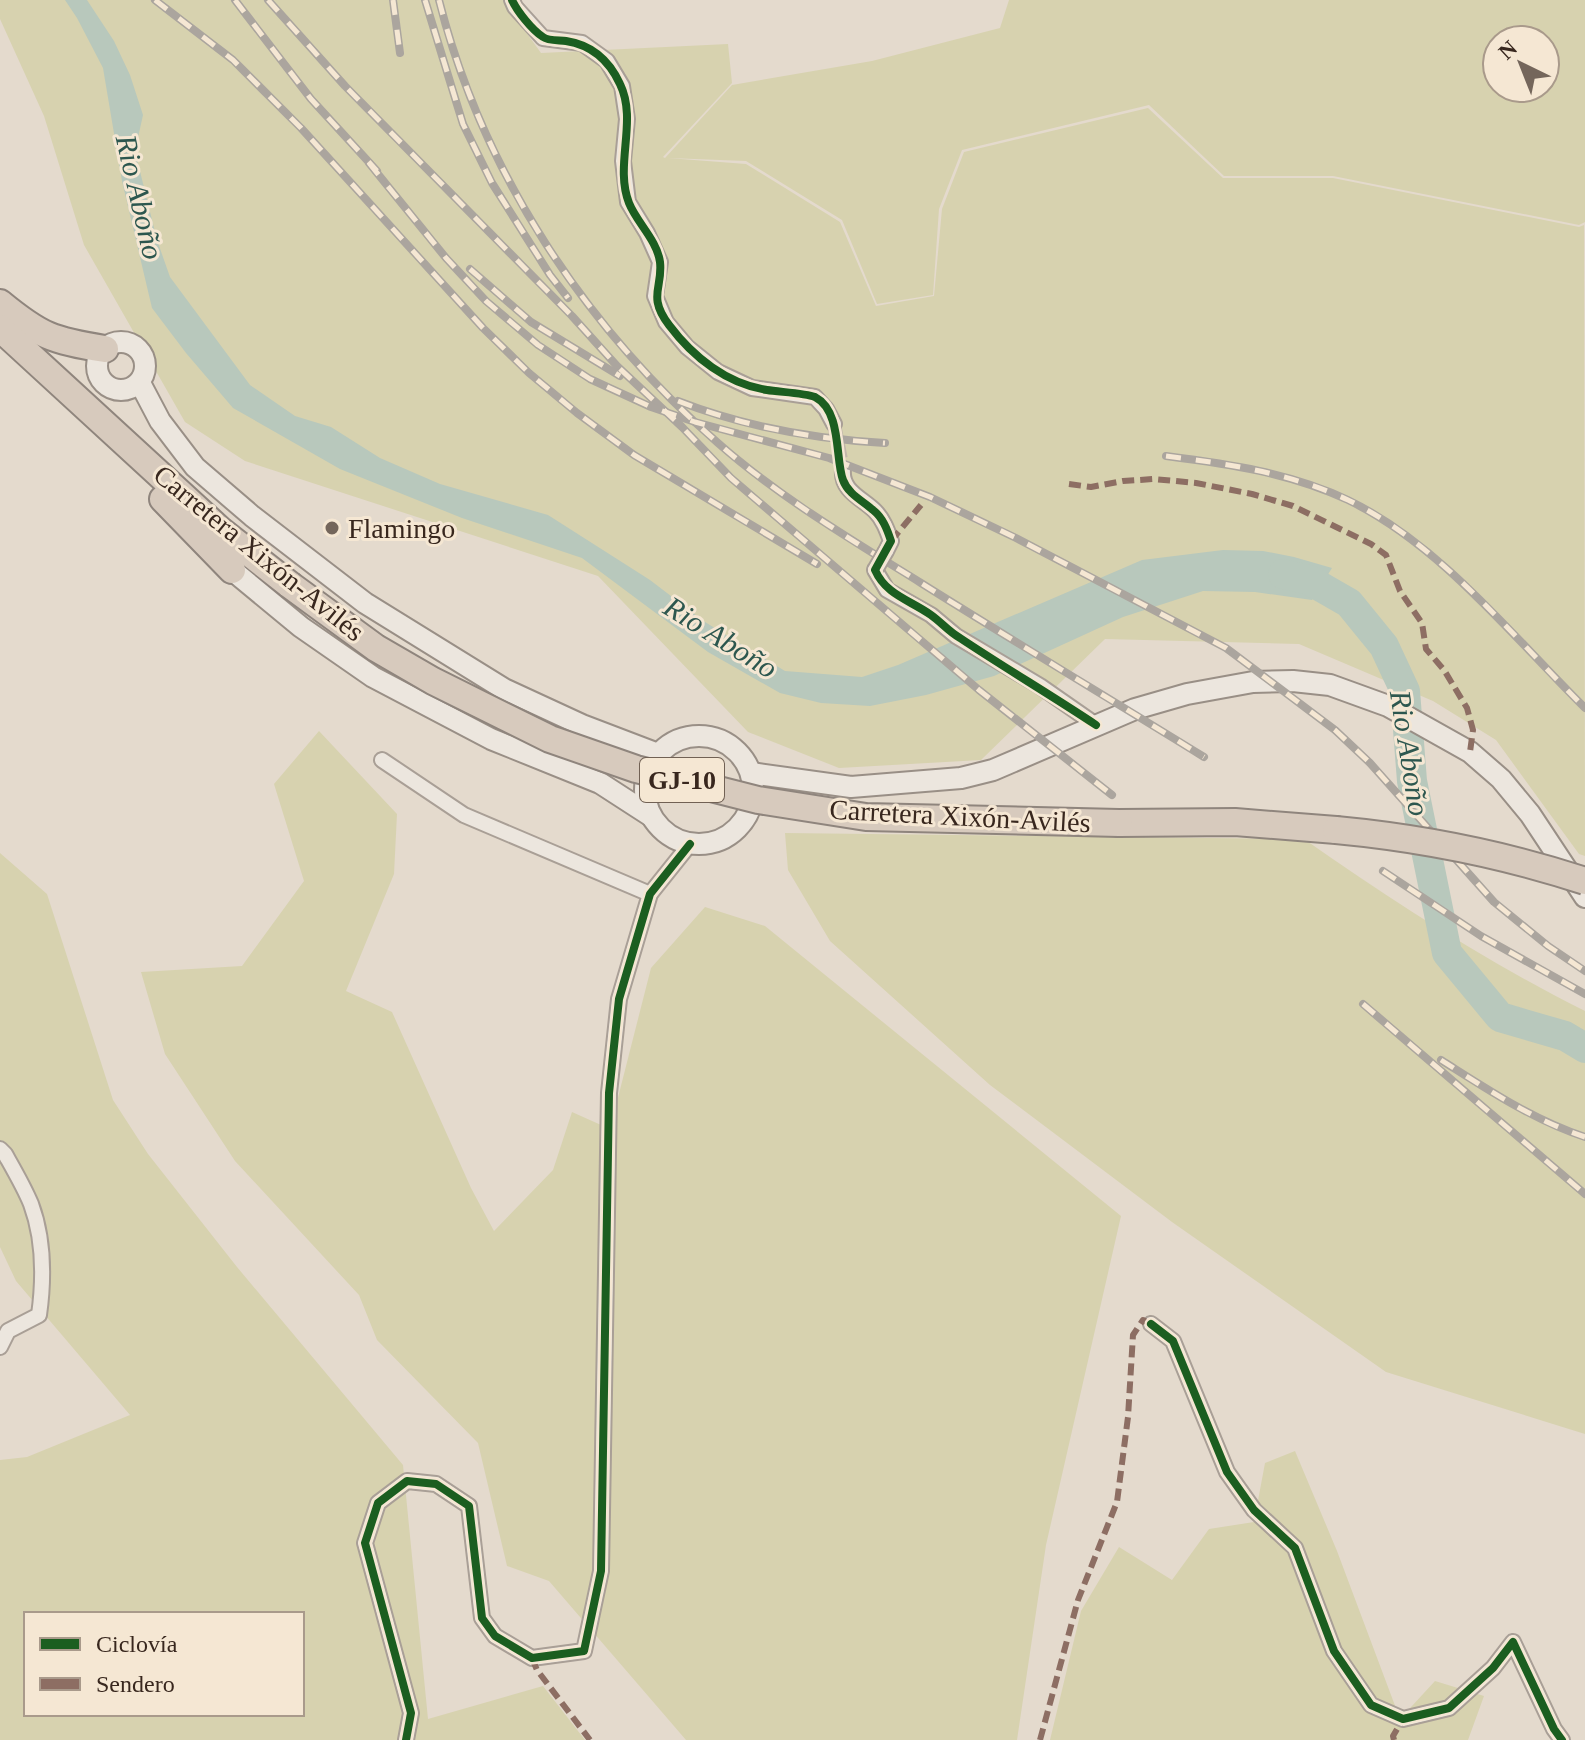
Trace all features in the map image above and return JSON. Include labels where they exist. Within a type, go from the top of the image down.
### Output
[{"type":"highway","points":[[0,303],[32,329],[65,343],[105,349]]},
{"type":"highway","name":"Carretera Xixón-Avilés","points":[[0,328],[220,530],[290,585],[376,648],[446,688],[550,739],[636,769],[758,800],[866,817],[1119,823],[1235,822],[1336,830],[1402,836],[1466,847],[1585,881]]},
{"type":"highway","points":[[26,353],[72,408],[232,570]]},
{"type":"street","points":[[512,0],[543,38],[582,43],[607,61],[622,86],[627,119],[623,161],[628,202],[660,262],[655,296],[666,322],[687,347],[718,372],[752,388],[815,397],[834,424]]},
{"type":"street","points":[[119,342],[127,342],[140,351],[146,364],[140,383],[126,391],[111,389],[104,384],[97,370],[100,355],[119,342]]},
{"type":"street","points":[[140,383],[160,421],[195,467],[252,516],[365,603],[504,689],[582,725],[658,754]]},
{"type":"street","points":[[843,470],[842,479],[846,486],[876,512],[891,541],[875,570],[887,590],[931,615],[956,636],[1040,686],[1096,725]]},
{"type":"street","points":[[232,570],[301,627],[373,677],[491,739],[600,783],[651,816],[667,834],[690,844],[709,843],[726,837],[740,825],[750,809],[753,791],[751,773],[739,753],[721,740],[698,736],[676,740],[658,754],[649,768],[645,800],[651,816]]},
{"type":"street","points":[[751,773],[851,787],[961,778],[993,770],[1135,709],[1187,694],[1253,682],[1293,681],[1330,685],[1388,706],[1470,752],[1501,779],[1530,814],[1585,897]]},
{"type":"street","points":[[382,760],[464,815],[650,894]]},
{"type":"street","points":[[406,1740],[411,1713],[365,1543],[378,1503],[407,1481],[436,1484],[469,1506],[482,1618],[495,1636],[532,1658],[584,1651],[601,1571],[609,1093],[619,999],[650,894],[690,844]]},
{"type":"street","points":[[0,1149],[31,1205],[41,1248],[43,1290],[39,1315],[8,1331],[0,1347]]},
{"type":"street","points":[[1151,1324],[1173,1341],[1227,1472],[1254,1510],[1295,1548],[1334,1651],[1371,1705],[1403,1719],[1449,1708],[1493,1668],[1513,1642],[1562,1740]]},
{"type":"shaded area","points":[[0,0],[503,0],[541,53],[728,44],[732,83],[665,158],[732,85],[872,61],[1000,28],[1009,0],[1585,0],[1585,222],[1579,225],[1333,176],[1224,176],[1149,105],[962,150],[939,209],[933,295],[877,304],[842,220],[746,161],[668,158],[746,164],[840,222],[876,306],[934,296],[942,209],[964,152],[1148,108],[1223,178],[1333,178],[1579,227],[1584,225],[1585,856],[1579,854],[1496,740],[1433,701],[1299,644],[1105,639],[981,760],[839,768],[748,732],[598,576],[245,461],[185,422],[84,245],[44,116],[0,19]]},
{"type":"shaded area","points":[[319,731],[397,814],[394,874],[346,991],[392,1012],[471,1188],[494,1231],[553,1170],[572,1112],[610,1129],[651,968],[705,907],[765,926],[1121,1216],[1046,1545],[1017,1740],[686,1740],[549,1581],[507,1566],[478,1443],[377,1340],[359,1295],[235,1161],[165,1054],[141,972],[242,966],[304,881],[274,784]]},
{"type":"shaded area","points":[[785,833],[1304,839],[1442,930],[1585,1011],[1585,1434],[1386,1372],[1172,1222],[990,1085],[830,941],[788,870]]},
{"type":"shaded area","points":[[0,853],[47,894],[113,1100],[148,1154],[237,1267],[403,1465],[428,1719],[543,1686],[585,1740],[0,1740],[0,1460],[27,1457],[130,1415],[16,1281],[0,1247]]},
{"type":"shaded area","points":[[1295,1451],[1337,1551],[1400,1719],[1435,1681],[1484,1696],[1468,1740],[1050,1740],[1081,1611],[1119,1547],[1172,1580],[1209,1529],[1254,1522],[1265,1463]]},
{"type":"water","points":[[65,0],[87,0],[114,41],[130,75],[143,115],[135,151],[157,240],[170,277],[250,385],[295,416],[331,427],[380,458],[440,484],[548,515],[650,580],[705,622],[785,671],[862,677],[898,665],[1142,560],[1223,550],[1263,551],[1332,568],[1312,600],[1255,592],[1203,591],[1123,617],[994,676],[926,695],[870,706],[821,703],[780,693],[708,652],[582,558],[462,518],[340,469],[233,408],[152,308],[122,181],[103,68]]},
{"type":"waterway","name":"Rio Aboño","points":[[1283,574],[1309,580],[1349,603],[1384,646],[1405,691],[1412,781],[1447,953],[1500,1017],[1565,1036],[1585,1048]]},
{"type":"tunnel","points":[[834,424],[843,470]]},
{"type":"railway","points":[[155,0],[233,60],[301,128],[483,328],[529,373],[634,455],[817,564]]},
{"type":"railway","points":[[235,0],[311,99],[377,171]]},
{"type":"railway","points":[[268,0],[345,86],[572,316],[617,366],[731,478],[979,690],[1112,795]]},
{"type":"railway","points":[[393,0],[400,53]]},
{"type":"railway","points":[[425,0],[463,124],[492,183],[568,298]]},
{"type":"railway","points":[[439,0],[458,63],[482,125],[511,185],[583,297],[624,349],[670,398],[741,463],[816,517],[1204,757]]},
{"type":"railway","points":[[369,163],[446,258],[486,301],[538,345],[590,379],[651,407],[829,458],[930,497],[1016,538],[1226,648],[1335,730],[1370,763],[1494,902],[1548,946],[1585,971]]},
{"type":"railway","points":[[470,269],[531,322],[620,376]]},
{"type":"railway","points":[[678,401],[729,418],[780,430],[885,443]]},
{"type":"railway","points":[[1166,456],[1282,476],[1348,500],[1382,519],[1445,567],[1585,708]]},
{"type":"railway","points":[[1383,871],[1481,936],[1585,994]]},
{"type":"railway","points":[[1363,1004],[1585,1194]]},
{"type":"railway","points":[[1441,1060],[1529,1113],[1585,1137]]},
{"type":"marked path","points":[[1069,484],[1091,487],[1154,479],[1196,483],[1252,494],[1293,506],[1371,544],[1386,555],[1400,591],[1422,623],[1426,649],[1444,670],[1467,708],[1473,730],[1470,752]]},
{"type":"marked path","points":[[891,541],[921,505]]},
{"type":"marked path","points":[[1040,1740],[1078,1600],[1117,1502],[1128,1417],[1133,1335],[1143,1320],[1154,1326]]},
{"type":"marked path","points":[[532,1658],[537,1670],[590,1740]]},
{"type":"marked path","points":[[1394,1740],[1393,1736],[1403,1719]]},
{"type":"cycle path","points":[[512,0],[539,34],[592,50],[611,68],[620,84],[627,113],[625,188],[629,203],[658,254],[657,299],[669,325],[700,358],[738,382],[815,397],[824,404],[834,424],[845,485],[879,517],[891,541],[875,570],[885,585],[931,615],[956,636],[1096,725]]},
{"type":"cycle path","points":[[406,1740],[411,1713],[365,1543],[378,1503],[407,1481],[436,1484],[469,1506],[482,1618],[495,1636],[532,1658],[584,1651],[601,1571],[609,1093],[619,999],[650,894],[690,844]]},
{"type":"cycle path","points":[[1151,1324],[1173,1341],[1227,1472],[1254,1510],[1295,1548],[1334,1651],[1371,1705],[1403,1719],[1449,1708],[1493,1668],[1513,1642],[1562,1740]]},
{"type":"place","name":"Flamingo","points":[[332,528]]}]
